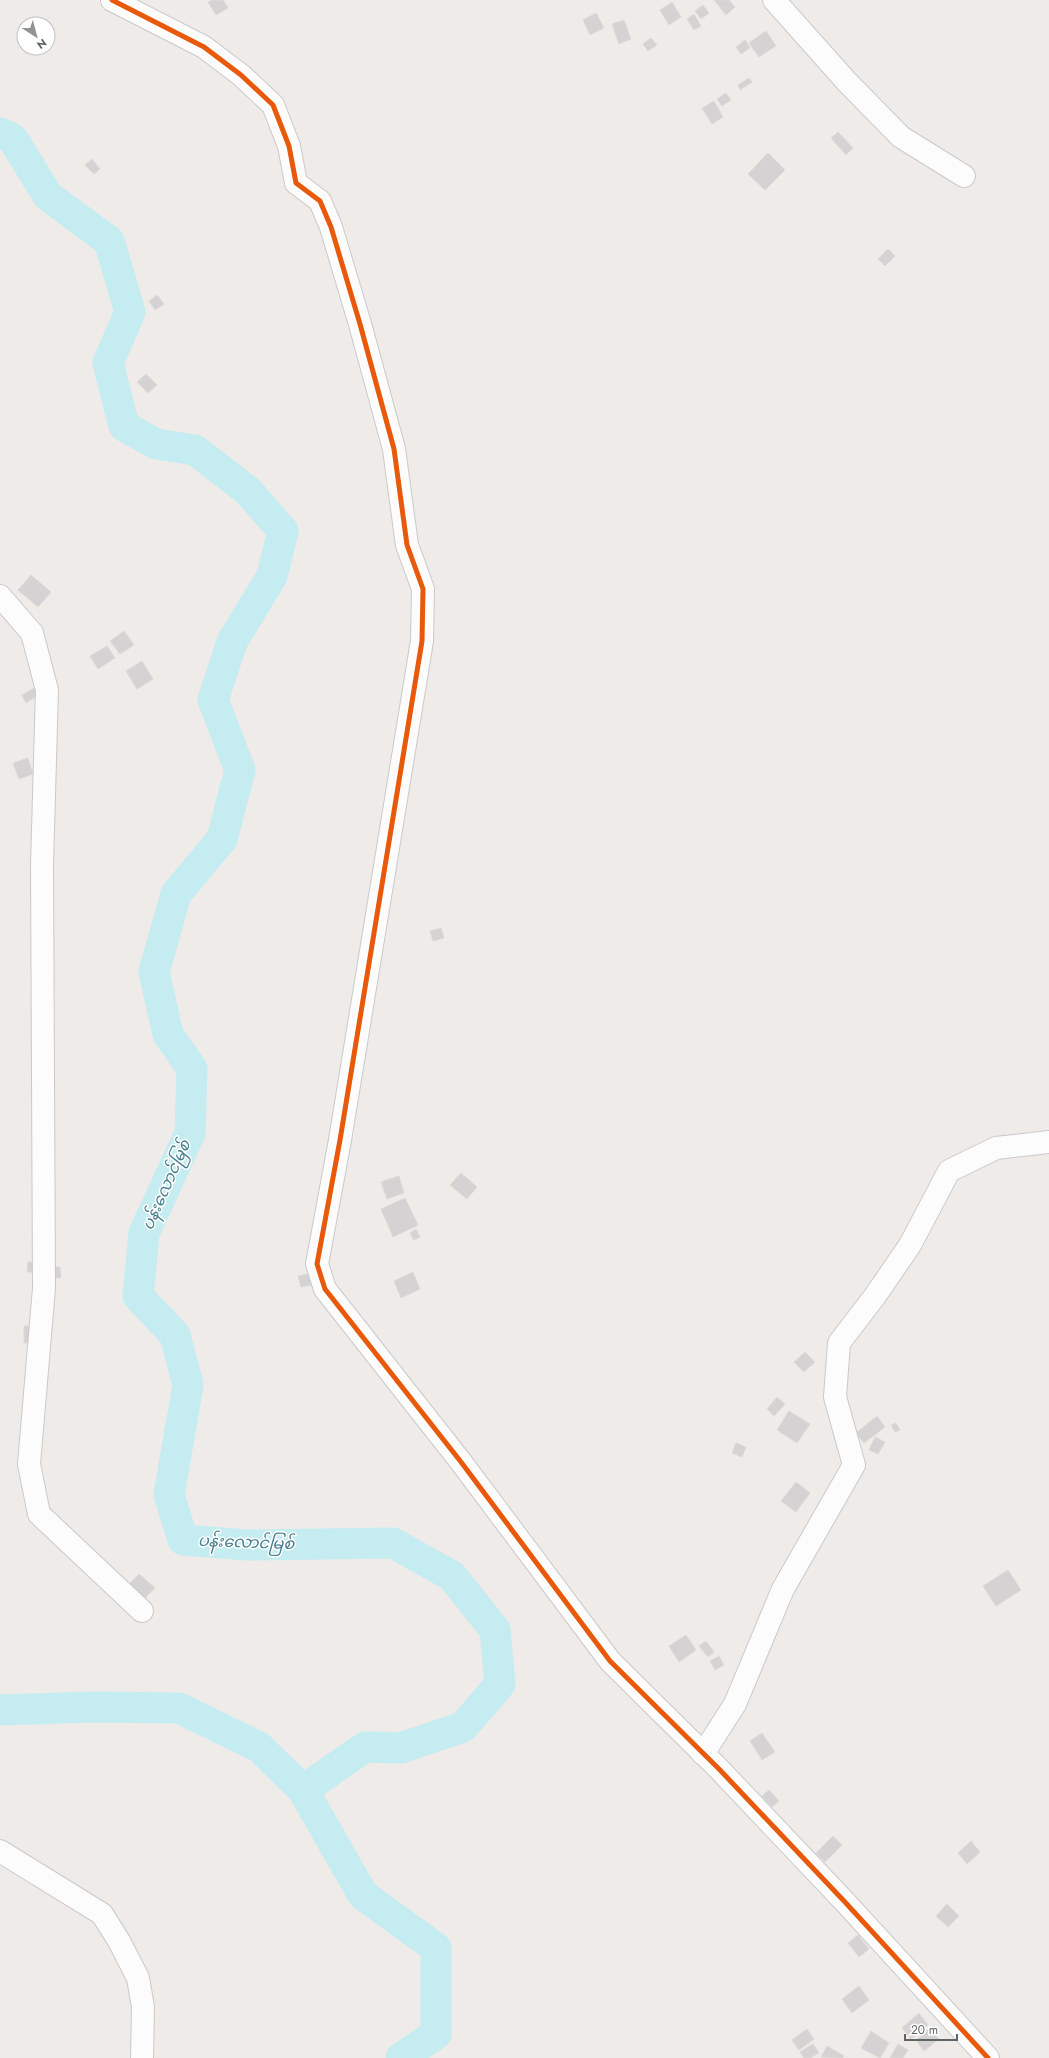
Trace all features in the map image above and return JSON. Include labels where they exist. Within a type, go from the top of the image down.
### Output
[{"type":"street","points":[[112,0],[204,47],[241,76],[273,105],[289,146],[296,183],[320,201],[331,227],[360,324],[394,449],[407,545],[423,588],[422,641],[340,1140],[317,1264],[325,1289],[461,1462],[610,1661],[703,1754],[844,1902],[988,2058]]},
{"type":"street","points":[[785,3],[847,82],[901,137],[964,176]]},
{"type":"street","points":[[0,596],[32,633],[47,690],[42,865],[44,1288],[29,1464],[39,1514],[142,1612]]},
{"type":"street","points":[[703,1754],[735,1704],[783,1589],[854,1465],[835,1397],[839,1343],[875,1296],[910,1245],[949,1171],[996,1148],[1049,1142]]},
{"type":"street","points":[[0,1851],[102,1914],[119,1941],[138,1978],[143,2007],[142,2058]]},
{"type":"building","points":[[212,0],[223,0],[228,8],[216,15],[208,2]]},
{"type":"building","points":[[714,0],[729,0],[735,7],[726,15]]},
{"type":"building","points":[[672,2],[681,17],[669,25],[660,10]]},
{"type":"building","points":[[703,5],[709,13],[701,19],[695,11]]},
{"type":"building","points":[[596,13],[604,28],[590,35],[583,20]]},
{"type":"building","points":[[694,14],[701,26],[694,30],[687,19]]},
{"type":"building","points":[[624,20],[631,39],[619,44],[612,24]]},
{"type":"building","points":[[766,31],[776,46],[759,57],[749,43]]},
{"type":"building","points":[[651,38],[657,45],[648,51],[643,44]]},
{"type":"building","points":[[745,40],[750,48],[741,54],[736,47]]},
{"type":"building","points":[[749,78],[752,82],[740,90],[738,85]]},
{"type":"building","points":[[726,93],[731,100],[722,106],[717,99]]},
{"type":"building","points":[[714,101],[723,117],[712,124],[702,108]]},
{"type":"building","points":[[838,132],[853,148],[846,155],[831,138]]},
{"type":"building","points":[[768,153],[785,170],[765,190],[748,174]]},
{"type":"building","points":[[92,159],[100,169],[94,174],[85,165]]},
{"type":"building","points":[[888,249],[895,256],[885,266],[878,259]]},
{"type":"building","points":[[157,295],[164,304],[155,310],[149,301]]},
{"type":"building","points":[[146,374],[157,385],[148,393],[137,382]]},
{"type":"building","points":[[31,575],[51,592],[38,607],[18,590]]},
{"type":"building","points":[[124,631],[134,645],[120,654],[110,641]]},
{"type":"building","points":[[107,646],[115,658],[98,669],[90,656]]},
{"type":"building","points":[[142,661],[153,679],[137,689],[126,671]]},
{"type":"building","points":[[36,687],[41,694],[26,703],[22,695]]},
{"type":"building","points":[[28,758],[33,774],[19,779],[13,763]]},
{"type":"building","points":[[441,928],[444,938],[433,941],[430,931]]},
{"type":"building","points":[[461,1173],[477,1187],[467,1199],[450,1185]]},
{"type":"building","points":[[399,1176],[404,1193],[387,1199],[381,1182]]},
{"type":"building","points":[[405,1198],[418,1225],[393,1237],[381,1209]]},
{"type":"building","points":[[416,1229],[420,1237],[414,1240],[410,1233]]},
{"type":"building","points":[[28,1262],[37,1262],[36,1272],[27,1272]]},
{"type":"building","points":[[53,1267],[60,1267],[61,1278],[53,1278]]},
{"type":"building","points":[[413,1272],[420,1289],[401,1298],[394,1281]]},
{"type":"building","points":[[309,1274],[311,1285],[301,1287],[298,1276]]},
{"type":"building","points":[[24,1326],[35,1326],[36,1343],[24,1343]]},
{"type":"building","points":[[805,1352],[815,1362],[804,1372],[794,1362]]},
{"type":"building","points":[[777,1397],[785,1404],[774,1416],[767,1409]]},
{"type":"building","points":[[789,1411],[810,1424],[797,1443],[777,1430]]},
{"type":"building","points":[[877,1416],[885,1427],[864,1443],[856,1433]]},
{"type":"building","points":[[896,1423],[900,1430],[895,1432],[891,1425]]},
{"type":"building","points":[[875,1437],[885,1442],[878,1454],[869,1450]]},
{"type":"building","points":[[736,1443],[746,1447],[742,1457],[732,1453]]},
{"type":"building","points":[[796,1482],[810,1493],[796,1512],[781,1501]]},
{"type":"building","points":[[1008,1570],[1021,1590],[996,1606],[983,1586]]},
{"type":"building","points":[[139,1574],[155,1588],[144,1599],[129,1584]]},
{"type":"building","points":[[686,1635],[696,1650],[679,1662],[669,1646]]},
{"type":"building","points":[[706,1641],[714,1652],[708,1657],[699,1646]]},
{"type":"building","points":[[719,1656],[724,1665],[715,1670],[710,1661]]},
{"type":"building","points":[[762,1733],[775,1752],[762,1760],[750,1741]]},
{"type":"building","points":[[769,1790],[779,1801],[772,1807],[762,1796]]},
{"type":"building","points":[[833,1836],[842,1845],[825,1862],[816,1853]]},
{"type":"building","points":[[971,1841],[980,1852],[967,1864],[958,1853]]},
{"type":"building","points":[[947,1904],[959,1916],[948,1927],[936,1916]]},
{"type":"building","points":[[858,1935],[869,1949],[859,1957],[848,1943]]},
{"type":"building","points":[[859,1986],[869,2000],[852,2013],[842,1999]]},
{"type":"building","points":[[919,2013],[928,2025],[911,2039],[902,2028]]},
{"type":"building","points":[[930,2028],[939,2039],[924,2051],[916,2040]]},
{"type":"building","points":[[807,2029],[814,2039],[799,2050],[792,2040]]},
{"type":"building","points":[[871,2031],[889,2043],[880,2058],[861,2048]]},
{"type":"building","points":[[813,2044],[819,2053],[810,2058],[804,2058],[800,2052]]},
{"type":"building","points":[[898,2044],[908,2050],[903,2058],[890,2058]]},
{"type":"building","points":[[827,2046],[844,2056],[842,2058],[821,2057]]},
{"type":"waterway","name":"ပန်းလောင်မြစ်","points":[[0,133],[13,139],[48,196],[109,241],[130,312],[108,363],[124,426],[156,444],[195,450],[248,491],[283,531],[272,576],[232,642],[213,700],[240,770],[222,839],[176,894],[154,972],[168,1034],[192,1069],[190,1133],[144,1233],[138,1296],[175,1335],[188,1385],[169,1495],[183,1540],[248,1545],[393,1543],[452,1576],[495,1630],[500,1684],[463,1727],[401,1748],[365,1747],[303,1790]]},
{"type":"waterway","name":"ပန်းလောင်မြစ်","points":[[0,1710],[93,1707],[179,1708],[259,1747],[303,1790],[363,1895],[436,1948],[436,2034],[401,2058]]},
{"type":"cycle path","points":[[112,0],[204,47],[241,75],[273,105],[289,146],[296,183],[320,201],[331,227],[360,324],[394,449],[407,545],[423,589],[422,641],[340,1140],[317,1264],[325,1289],[461,1462],[610,1661],[719,1769],[844,1901],[988,2058]]}]
